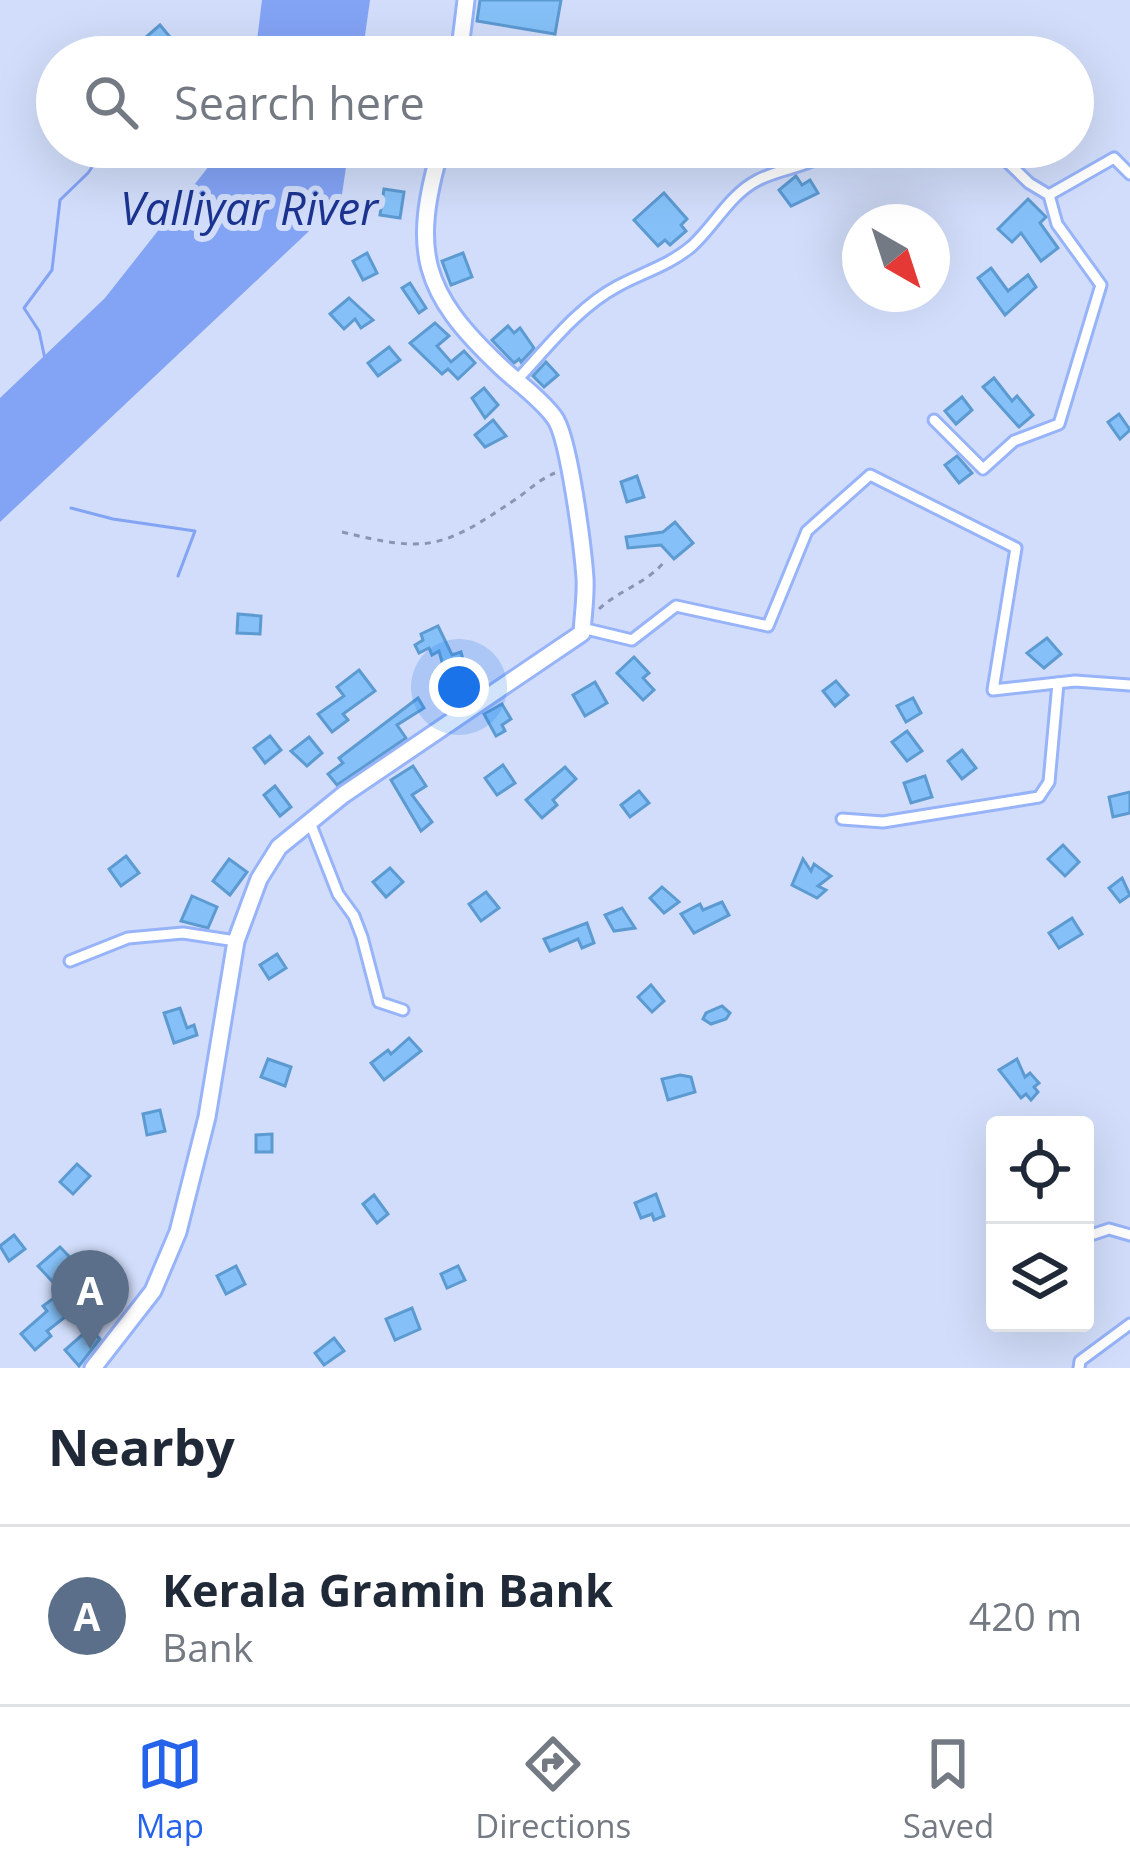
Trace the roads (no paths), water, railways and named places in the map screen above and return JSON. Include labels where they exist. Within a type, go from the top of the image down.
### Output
[{"type":"main road","points":[[462,36],[466,0]]},
{"type":"main road","points":[[93,1368],[152,1291],[178,1232],[207,1117],[236,941],[259,879],[279,847],[309,820],[582,633],[586,583],[558,420],[468,336],[436,288],[423,244],[423,215],[436,168]]},
{"type":"street","points":[[1048,195],[1114,158],[1126,160],[1130,174]]},
{"type":"street","points":[[516,381],[593,303],[691,247],[739,193],[760,178],[800,168]]},
{"type":"street","points":[[934,421],[982,469],[1014,441],[1059,424],[1090,331],[1101,285],[1057,224],[1048,195],[1014,168]]},
{"type":"street","points":[[582,628],[632,640],[676,606],[768,626],[807,531],[869,475],[1016,548],[993,689],[1058,683],[1130,685]]},
{"type":"street","points":[[842,819],[884,822],[1039,797],[1049,782],[1058,683]]},
{"type":"street","points":[[309,820],[338,894],[354,916],[379,1002],[403,1010]]},
{"type":"street","points":[[70,961],[128,938],[183,933],[236,941]]},
{"type":"street","points":[[1094,1234],[1109,1229],[1130,1235]]},
{"type":"street","points":[[1079,1368],[1080,1361],[1130,1324]]},
{"type":"water","name":"Valliyar River","points":[[262,0],[370,0],[365,36],[258,36]]},
{"type":"water","name":"Valliyar River","points":[[207,168],[346,168],[341,201],[0,522],[0,398],[105,298]]},
{"type":"waterway","points":[[45,359],[39,331],[24,308],[52,270],[60,200],[91,168]]},
{"type":"waterway","points":[[71,508],[195,531],[178,576]]},
{"type":"place","name":"Kerala Gramin Bank","points":[[90,1349]]}]
